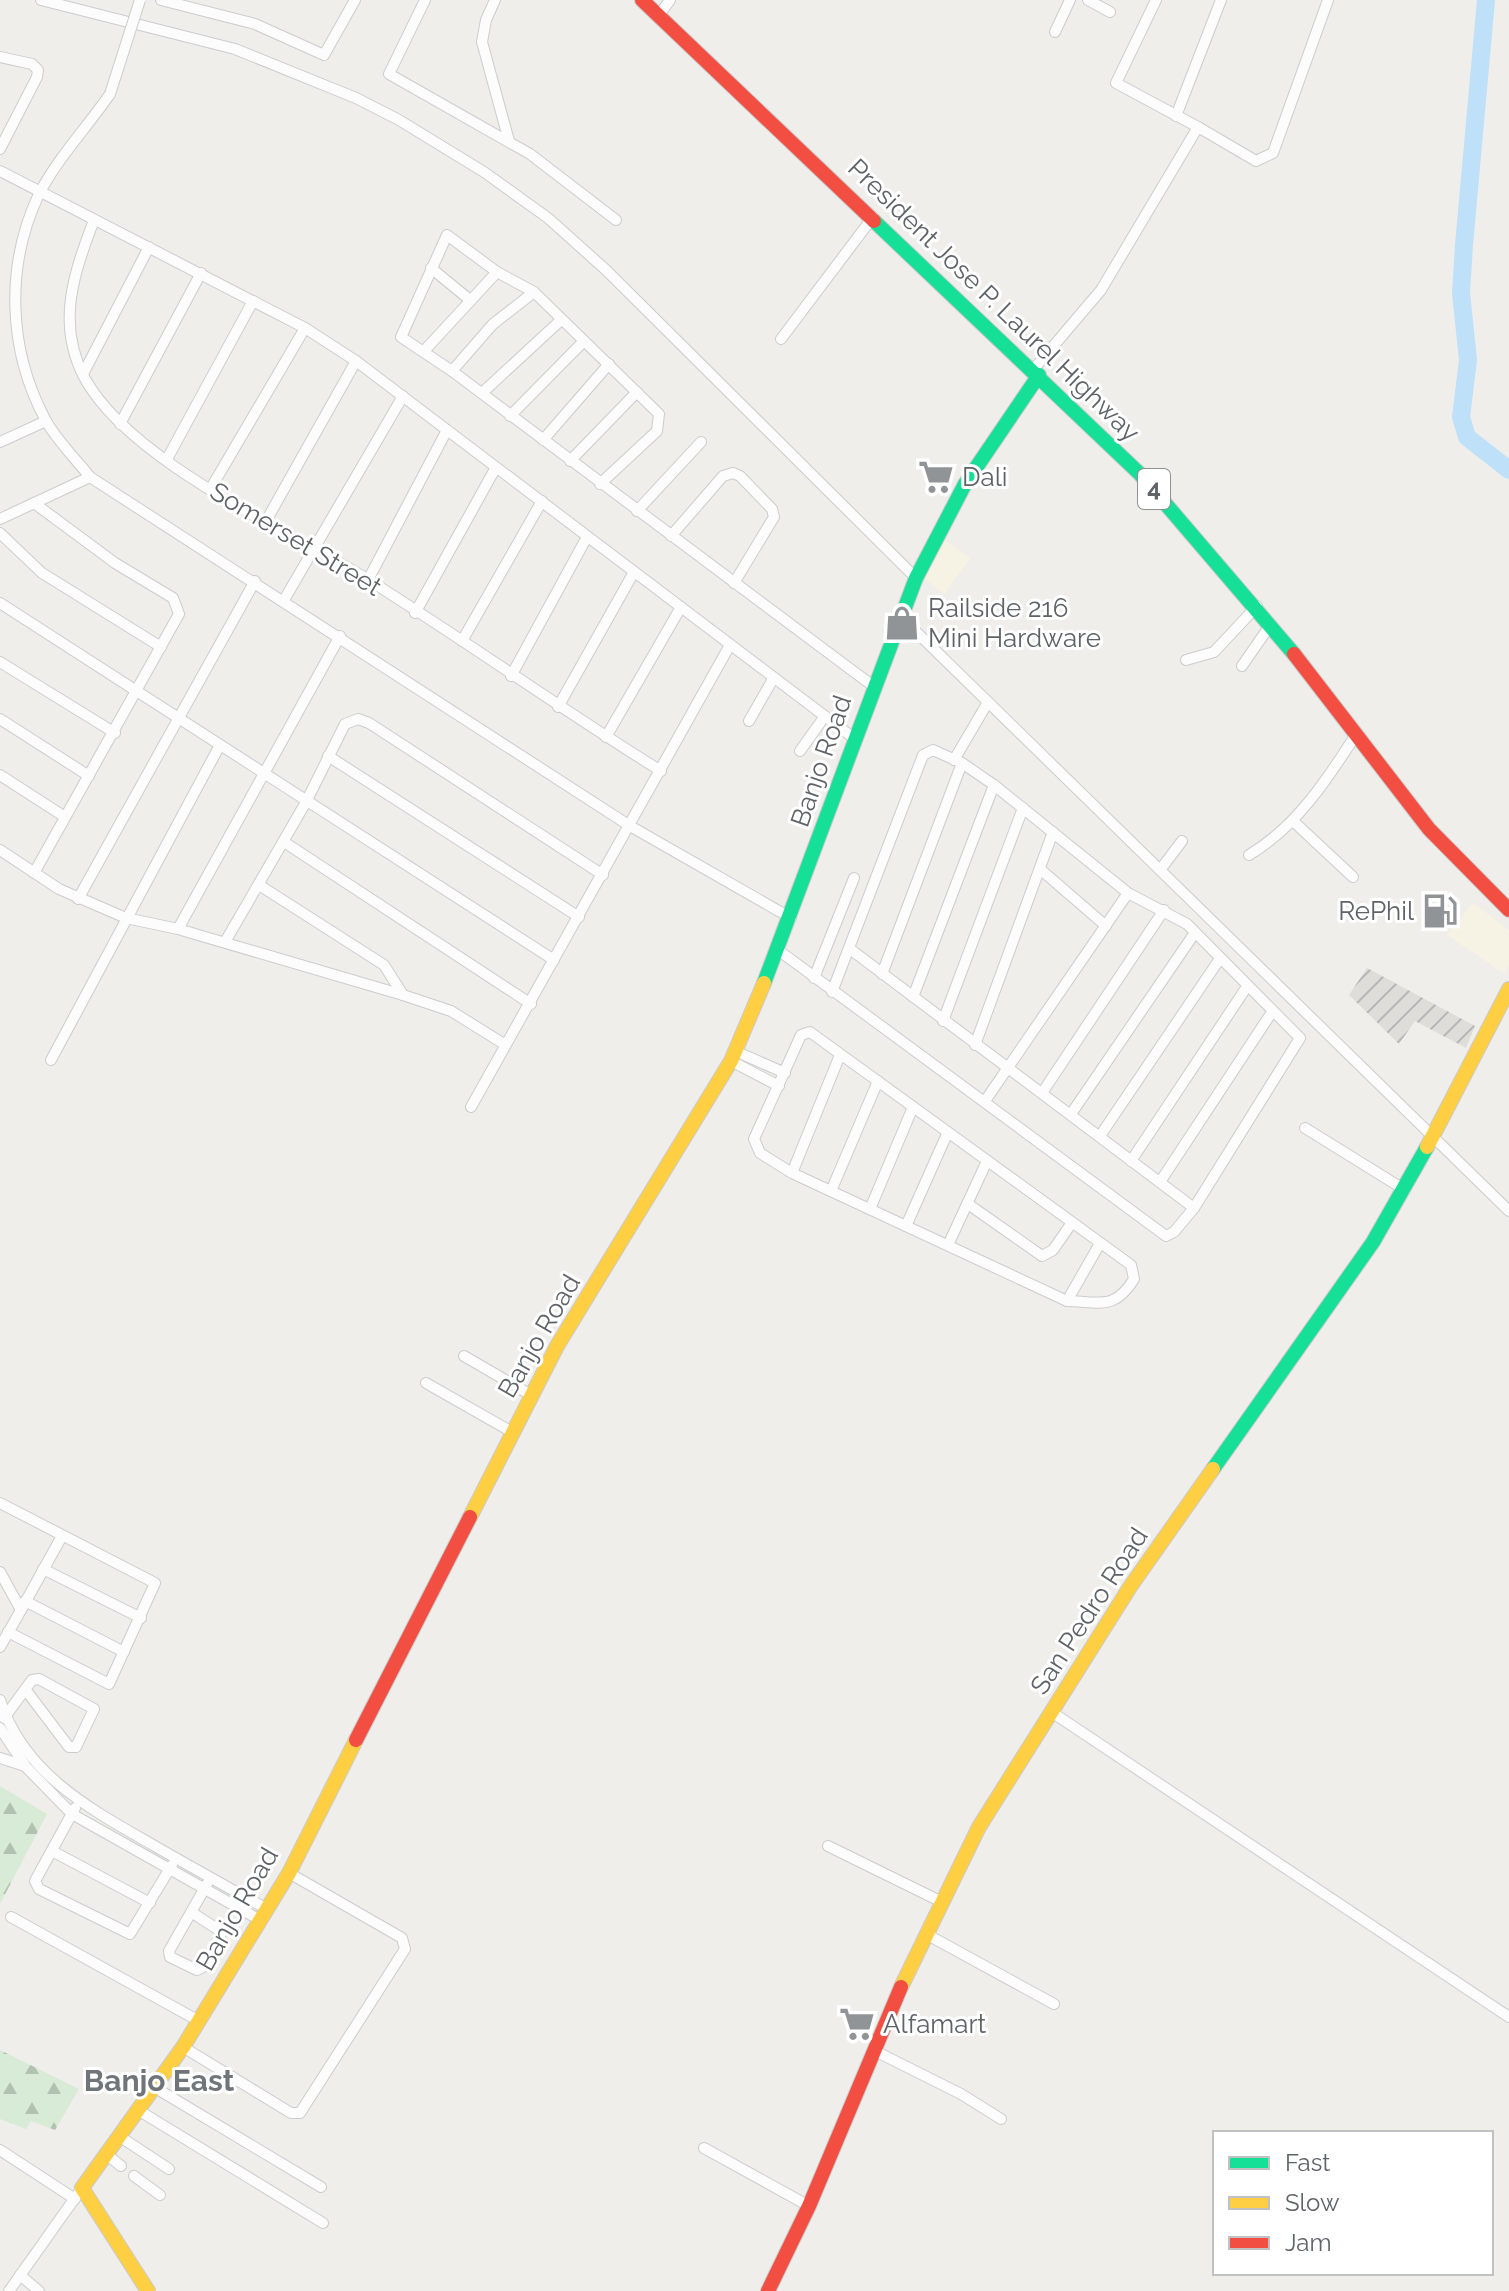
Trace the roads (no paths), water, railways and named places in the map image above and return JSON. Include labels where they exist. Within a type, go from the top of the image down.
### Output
[{"type":"main road","name":"President Jose P. Laurel Highway","points":[[642,0],[1140,474],[1257,606],[1429,829],[1509,910]]},
{"type":"main road","name":"Banjo Road","points":[[78,2194],[183,2047],[289,1873],[557,1346],[733,1056],[791,918],[873,686],[916,578],[965,484],[1036,372]]},
{"type":"main road","name":"San Pedro Road","points":[[768,2291],[809,2206],[890,2009],[979,1827],[1130,1587],[1347,1283],[1405,1190],[1509,989]]},
{"type":"main road","points":[[78,2194],[148,2291]]},
{"type":"street","points":[[41,0],[235,49],[356,98],[399,120],[484,172],[548,218],[606,270],[916,578]]},
{"type":"street","points":[[140,0],[110,94],[40,193],[16,259],[15,316],[26,373],[46,421],[90,477],[630,826],[791,918]]},
{"type":"street","points":[[161,0],[255,24],[324,55],[355,0]]},
{"type":"street","points":[[203,11],[209,0]]},
{"type":"street","points":[[425,0],[389,74],[509,141],[616,220]]},
{"type":"street","points":[[495,0],[486,20],[482,42],[509,141]]},
{"type":"street","points":[[659,15],[670,0]]},
{"type":"street","points":[[1055,32],[1070,0]]},
{"type":"street","points":[[1088,0],[1110,12]]},
{"type":"street","points":[[1156,0],[1116,83],[1256,161],[1273,153],[1328,0]]},
{"type":"street","points":[[1176,116],[1221,0]]},
{"type":"street","points":[[0,57],[32,64],[38,70],[0,149]]},
{"type":"street","points":[[1036,372],[1101,290],[1198,127]]},
{"type":"street","points":[[0,171],[305,328],[356,361],[855,739]]},
{"type":"street","points":[[781,339],[873,217]]},
{"type":"street","name":"Somerset Street","points":[[94,220],[77,264],[68,303],[71,341],[83,374],[97,397],[120,424],[211,488],[368,580],[558,707],[661,771]]},
{"type":"street","points":[[600,484],[657,431],[659,414],[534,292],[497,272],[447,235],[401,337],[482,393],[600,484],[873,686]]},
{"type":"street","points":[[83,374],[149,247]]},
{"type":"street","points":[[431,268],[470,300]]},
{"type":"street","points":[[424,351],[497,272]]},
{"type":"street","points":[[120,424],[201,273]]},
{"type":"street","points":[[452,371],[493,324],[534,292]]},
{"type":"street","points":[[167,459],[253,301]]},
{"type":"street","points":[[482,393],[561,320]]},
{"type":"street","points":[[211,488],[305,328]]},
{"type":"street","points":[[510,416],[584,341]]},
{"type":"street","points":[[266,521],[356,361]]},
{"type":"street","points":[[543,440],[609,364]]},
{"type":"street","points":[[570,461],[637,392]]},
{"type":"street","points":[[284,600],[403,396]]},
{"type":"street","points":[[0,442],[46,421]]},
{"type":"street","points":[[368,580],[447,430]]},
{"type":"street","points":[[637,511],[701,442]]},
{"type":"street","points":[[415,613],[495,469]]},
{"type":"street","points":[[671,536],[723,476],[733,473],[740,476],[772,509],[774,517],[734,583]]},
{"type":"street","points":[[0,519],[90,477]]},
{"type":"street","points":[[462,641],[542,501]]},
{"type":"street","points":[[34,503],[115,563],[173,598],[179,614],[34,873]]},
{"type":"street","points":[[0,533],[42,573],[161,647]]},
{"type":"street","points":[[511,676],[587,537]]},
{"type":"street","points":[[558,707],[634,572]]},
{"type":"street","points":[[78,899],[255,581]]},
{"type":"street","points":[[0,603],[54,641],[139,690],[266,776],[554,960]]},
{"type":"street","points":[[1186,660],[1214,652],[1257,606]]},
{"type":"street","points":[[606,737],[681,607]]},
{"type":"street","points":[[900,616],[1509,1211]]},
{"type":"street","points":[[1242,666],[1271,624]]},
{"type":"street","points":[[178,929],[266,776],[340,636]]},
{"type":"street","points":[[471,1107],[730,645]]},
{"type":"street","points":[[0,662],[115,733]]},
{"type":"street","points":[[749,721],[773,679]]},
{"type":"street","points":[[882,974],[958,762],[988,702]]},
{"type":"street","points":[[800,751],[825,716]]},
{"type":"street","points":[[0,719],[89,776]]},
{"type":"street","points":[[225,942],[284,842],[345,724],[358,719],[369,723],[603,875]]},
{"type":"street","points":[[1249,855],[1278,837],[1293,821],[1355,736]]},
{"type":"street","points":[[51,1060],[220,745]]},
{"type":"street","points":[[778,950],[832,992],[985,1101],[1162,1235],[1174,1232],[1194,1208],[1299,1042],[1297,1031],[1246,988],[1187,924],[1128,893],[994,785],[933,750],[923,755],[832,992]]},
{"type":"street","points":[[328,756],[579,917]]},
{"type":"street","points":[[0,775],[65,817]]},
{"type":"street","points":[[913,997],[994,785]]},
{"type":"street","points":[[943,1021],[1023,808]]},
{"type":"street","points":[[1293,821],[1353,877]]},
{"type":"street","points":[[975,1045],[1053,832]]},
{"type":"street","points":[[1160,870],[1182,841]]},
{"type":"street","points":[[284,842],[531,1004]]},
{"type":"street","points":[[0,850],[78,899],[126,918],[225,942],[403,995],[451,1011],[504,1044]]},
{"type":"street","points":[[1040,869],[1106,926]]},
{"type":"street","points":[[814,978],[854,878]]},
{"type":"street","points":[[259,885],[384,965],[403,995]]},
{"type":"street","points":[[985,1101],[1128,893]]},
{"type":"street","points":[[1042,1093],[1164,910]]},
{"type":"street","points":[[1071,1114],[1194,934]]},
{"type":"street","points":[[850,949],[1006,1070],[1071,1114],[1194,1208]]},
{"type":"street","points":[[1100,1136],[1219,960]]},
{"type":"street","points":[[1131,1161],[1246,988]]},
{"type":"street","points":[[1160,1182],[1272,1012]]},
{"type":"street","points":[[810,1032],[840,1055],[1099,1245],[1131,1265],[1134,1279],[1117,1301],[1067,1301],[792,1173],[755,1147],[754,1139],[805,1033],[810,1032]]},
{"type":"street","points":[[792,1173],[840,1055]]},
{"type":"street","points":[[733,1056],[785,1073]]},
{"type":"street","points":[[733,1056],[779,1086]]},
{"type":"street","points":[[831,1191],[878,1081]]},
{"type":"street","points":[[870,1209],[913,1107]]},
{"type":"street","points":[[1305,1128],[1405,1190]]},
{"type":"street","points":[[906,1226],[947,1134]]},
{"type":"street","points":[[948,1245],[987,1161]]},
{"type":"street","points":[[968,1204],[1042,1256],[1049,1255],[1071,1224]]},
{"type":"street","points":[[1067,1301],[1099,1245]]},
{"type":"street","points":[[464,1356],[531,1395]]},
{"type":"street","points":[[426,1383],[512,1432]]},
{"type":"street","points":[[0,1503],[155,1583],[109,1684],[8,1632]]},
{"type":"street","points":[[0,1647],[62,1536]]},
{"type":"street","points":[[43,1569],[141,1618]]},
{"type":"street","points":[[0,1572],[23,1606],[124,1652]]},
{"type":"street","points":[[2,1723],[25,1689],[36,1678],[92,1707],[94,1713],[76,1747],[69,1747],[25,1689]]},
{"type":"street","points":[[0,1700],[2,1723],[29,1764],[72,1814],[218,1897],[263,1915]]},
{"type":"street","points":[[1053,1713],[1509,2017]]},
{"type":"street","points":[[0,1758],[29,1764],[78,1803],[225,1886],[263,1915]]},
{"type":"street","points":[[78,1803],[35,1881],[39,1889],[127,1935],[133,1932],[176,1858]]},
{"type":"street","points":[[123,1842],[129,1831]]},
{"type":"street","points":[[828,1846],[942,1902]]},
{"type":"street","points":[[52,1851],[150,1903]]},
{"type":"street","points":[[183,2047],[291,2113],[300,2113],[405,1949],[402,1938],[289,1873]]},
{"type":"street","points":[[191,1912],[222,1932],[203,1967],[197,1970],[169,1954],[191,1912],[211,1878]]},
{"type":"street","points":[[218,1897],[225,1886]]},
{"type":"street","points":[[11,1917],[199,2021]]},
{"type":"street","points":[[926,1934],[1054,2004]]},
{"type":"street","points":[[875,2051],[961,2094],[1001,2119]]},
{"type":"street","points":[[154,2087],[321,2187]]},
{"type":"street","points":[[138,2110],[323,2223]]},
{"type":"street","points":[[119,2136],[169,2169]]},
{"type":"street","points":[[704,2148],[809,2206]]},
{"type":"street","points":[[0,2150],[78,2194],[9,2291]]},
{"type":"street","points":[[106,2154],[121,2166]]},
{"type":"street","points":[[134,2176],[160,2195]]},
{"type":"street","points":[[20,2275],[39,2291]]},
{"type":"waterway","points":[[1486,0],[1461,293],[1468,360],[1461,417],[1467,437],[1509,470]]},
{"type":"place","name":"Dali","points":[[936,477]]},
{"type":"place","name":"Railside 216 Mini Hardware","points":[[902,623]]},
{"type":"place","name":"RePhil","points":[[1440,911]]},
{"type":"place","name":"Alfamart","points":[[857,2024]]},
{"type":"district","name":"Banjo East","points":[[159,2081]]}]
